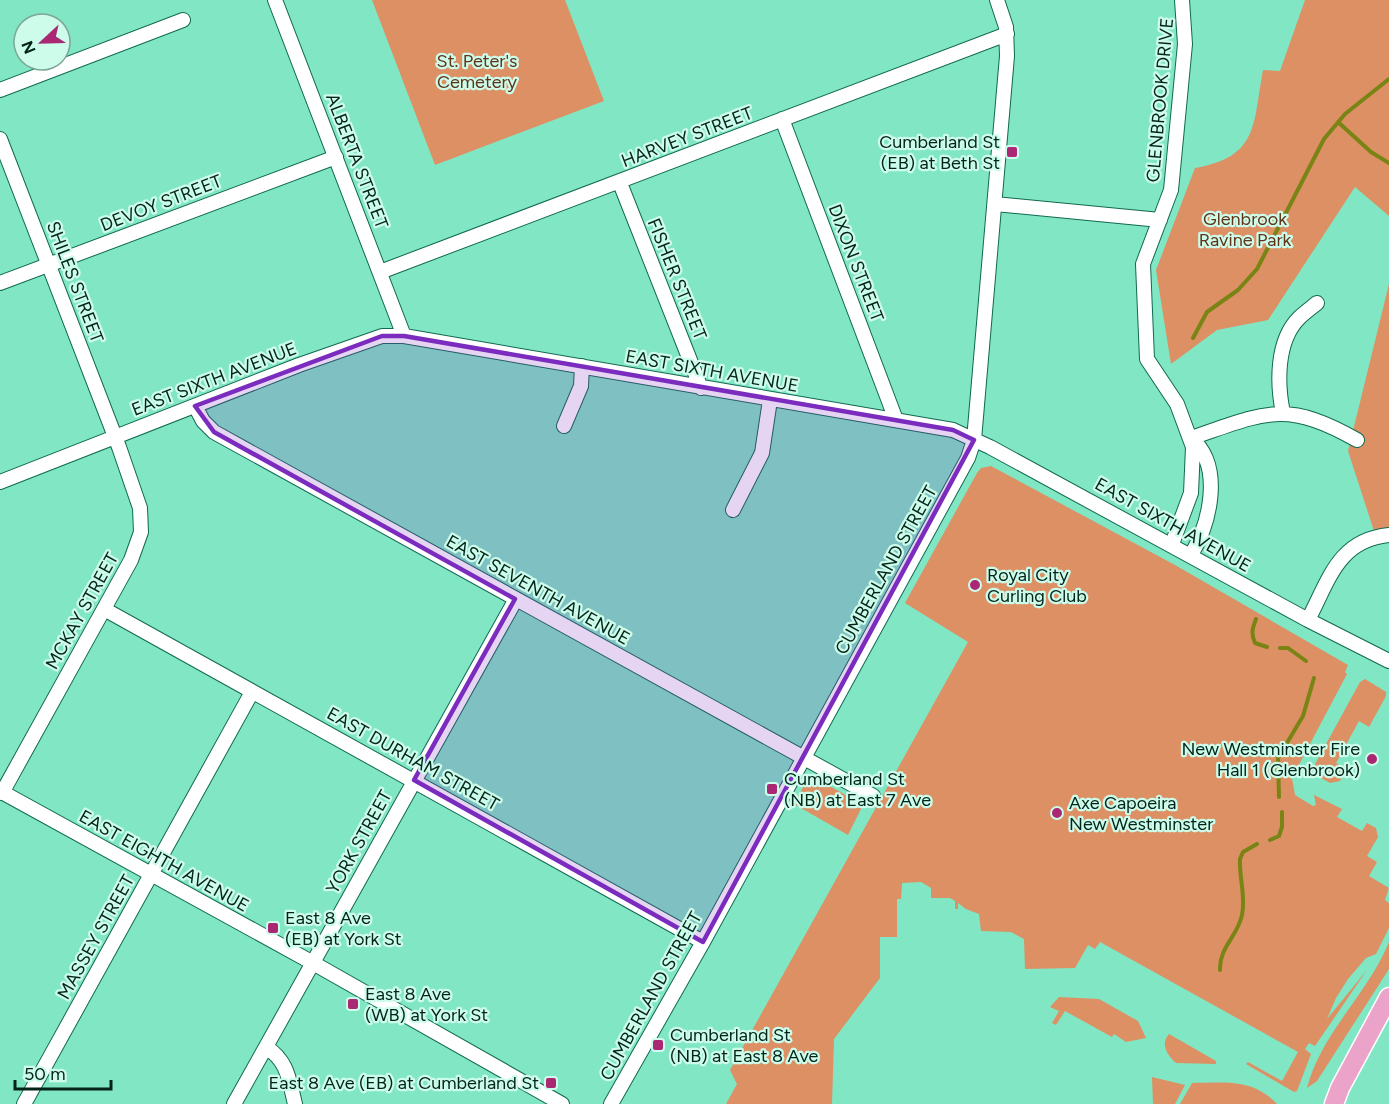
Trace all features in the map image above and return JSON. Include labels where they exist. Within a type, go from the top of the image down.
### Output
[{"type":"main road","points":[[1326,1104],[1337,1096],[1389,997]]},
{"type":"street","name":"ALBERTA STREET","points":[[274,0],[404,336]]},
{"type":"street","name":"CUMBERLAND STREET","points":[[611,1104],[704,942],[803,756],[966,462],[974,440],[1007,56],[1007,34],[997,0]]},
{"type":"street","name":"GLENBROOK DRIVE","points":[[1172,544],[1191,493],[1191,438],[1171,393],[1151,368],[1146,349],[1143,264],[1171,190],[1185,35],[1182,0]]},
{"type":"street","points":[[0,90],[183,20]]},
{"type":"street","name":"HARVEY STREET","points":[[380,272],[620,183],[1007,34]]},
{"type":"street","name":"DIXON STREET","points":[[782,119],[896,420]]},
{"type":"street","name":"SHILES STREET","points":[[0,139],[116,438]]},
{"type":"street","name":"DEVOY STREET","points":[[0,283],[336,157]]},
{"type":"street","name":"FISHER STREET","points":[[620,183],[701,388]]},
{"type":"street","points":[[994,204],[1160,220]]},
{"type":"street","points":[[1284,412],[1279,379],[1282,353],[1297,319],[1317,303]]},
{"type":"street","name":"EAST SIXTH AVENUE","points":[[0,482],[299,365],[382,336],[404,336],[953,430],[1389,661]]},
{"type":"street","points":[[564,426],[581,386],[582,366]]},
{"type":"street","points":[[732,510],[762,453],[770,400]]},
{"type":"street","name":"EAST SEVENTH AVENUE","points":[[195,406],[203,421],[214,432],[873,796]]},
{"type":"street","points":[[1191,438],[1260,416],[1284,412],[1318,419],[1357,440]]},
{"type":"street","name":"MCKAY STREET","points":[[1,792],[137,546],[141,524],[140,508],[116,438]]},
{"type":"street","name":"GLENBROOK DRIVE","points":[[1191,438],[1201,447],[1204,454],[1210,496],[1205,528],[1191,555]]},
{"type":"street","points":[[1308,620],[1345,552],[1375,537],[1389,535]]},
{"type":"street","name":"YORK STREET","points":[[234,1104],[516,598]]},
{"type":"street","name":"EAST DURHAM STREET","points":[[104,609],[704,942]]},
{"type":"street","name":"MASSEY STREET","points":[[24,1104],[252,692]]},
{"type":"street","name":"EAST EIGHTH AVENUE","points":[[1,792],[314,963],[562,1104]]},
{"type":"street","points":[[266,1047],[281,1058],[285,1064],[295,1104]]},
{"type":"highlighted area","points":[[382,336],[404,336],[953,430],[974,440],[703,942],[414,780],[515,599],[214,432],[195,406]]},
{"type":"green space","name":"St. Peter's Cemetery","points":[[372,0],[565,0],[604,101],[435,165]]},
{"type":"green space","name":"Glenbrook Ravine Park","points":[[1305,0],[1389,0],[1389,216],[1355,187],[1268,320],[1217,330],[1171,364],[1156,270],[1195,168],[1216,163],[1231,156],[1242,146],[1249,135],[1254,122],[1263,70],[1280,71]]},
{"type":"green space","points":[[1389,284],[1389,529],[1374,531],[1348,451]]},
{"type":"green space","points":[[991,466],[1175,565],[1348,665],[1345,672],[1347,674],[1292,778],[1295,795],[1313,806],[1316,805],[1314,795],[1342,809],[1337,817],[1362,831],[1367,823],[1376,828],[1378,837],[1367,856],[1377,862],[1369,876],[1389,888],[1385,900],[1389,903],[1389,928],[1376,954],[1366,958],[1336,998],[1327,1019],[1367,970],[1315,1046],[1309,1043],[1305,1049],[1311,1054],[1297,1091],[1294,1092],[1246,1064],[1248,1062],[1282,1081],[1298,1052],[1100,942],[1095,949],[1088,945],[1075,968],[1025,969],[1024,939],[1011,932],[981,931],[979,914],[958,903],[958,909],[955,909],[955,901],[950,898],[931,898],[931,888],[921,882],[902,883],[901,899],[897,899],[897,937],[880,937],[880,978],[834,1039],[832,1104],[726,1104],[737,1084],[730,1070],[968,642],[905,603],[977,473],[981,468]]},
{"type":"green space","points":[[1365,679],[1386,692],[1386,696],[1369,727],[1359,721],[1336,763],[1347,770],[1340,781],[1330,783],[1314,774],[1314,766],[1360,682]]},
{"type":"green space","points":[[814,777],[863,805],[848,835],[794,804],[808,778]]},
{"type":"green space","points":[[1389,942],[1389,969],[1317,1081],[1307,1088],[1323,1049],[1369,979]]},
{"type":"green space","points":[[1059,997],[1099,999],[1138,1021],[1146,1038],[1126,1042],[1114,1034],[1112,1037],[1065,1011],[1056,1025],[1052,1023],[1059,1011],[1050,1007]]},
{"type":"green space","points":[[1169,1034],[1216,1061],[1216,1064],[1176,1063],[1165,1045]]},
{"type":"green space","points":[[1152,1077],[1185,1085],[1175,1104],[1153,1104]]},
{"type":"green space","points":[[1192,1083],[1227,1083],[1248,1086],[1268,1096],[1277,1104],[1180,1104]]},
{"type":"waterway","points":[[1193,338],[1207,312],[1238,290],[1257,269],[1324,139],[1345,114],[1389,79]]},
{"type":"waterway","points":[[1338,122],[1371,152],[1389,163]]},
{"type":"waterway","points":[[1256,619],[1253,631],[1255,643],[1267,647]]},
{"type":"waterway","points":[[1280,648],[1288,648],[1306,661]]},
{"type":"waterway","points":[[1279,797],[1278,758],[1303,716],[1314,678]]},
{"type":"waterway","points":[[1270,840],[1279,836],[1282,827],[1282,812]]},
{"type":"waterway","points":[[1220,970],[1222,955],[1242,915],[1240,859],[1243,852],[1257,844]]},
{"type":"place","name":"Cumberland St (EB) at Beth St","points":[[1012,152]]},
{"type":"place","name":"Royal City Curling Club","points":[[975,585]]},
{"type":"place","name":"New Westminster Fire Hall 1 (Glenbrook)","points":[[1372,759]]},
{"type":"place","name":"Cumberland St (NB) at East 7 Ave","points":[[772,789]]},
{"type":"place","name":"Axe Capoeira New Westminster","points":[[1057,813]]},
{"type":"place","name":"East 8 Ave (EB) at York St","points":[[273,928]]},
{"type":"place","name":"East 8 Ave (WB) at York St","points":[[353,1004]]},
{"type":"place","name":"Cumberland St (NB) at East 8 Ave","points":[[658,1045]]},
{"type":"place","name":"East 8 Ave (EB) at Cumberland St","points":[[551,1083]]}]
